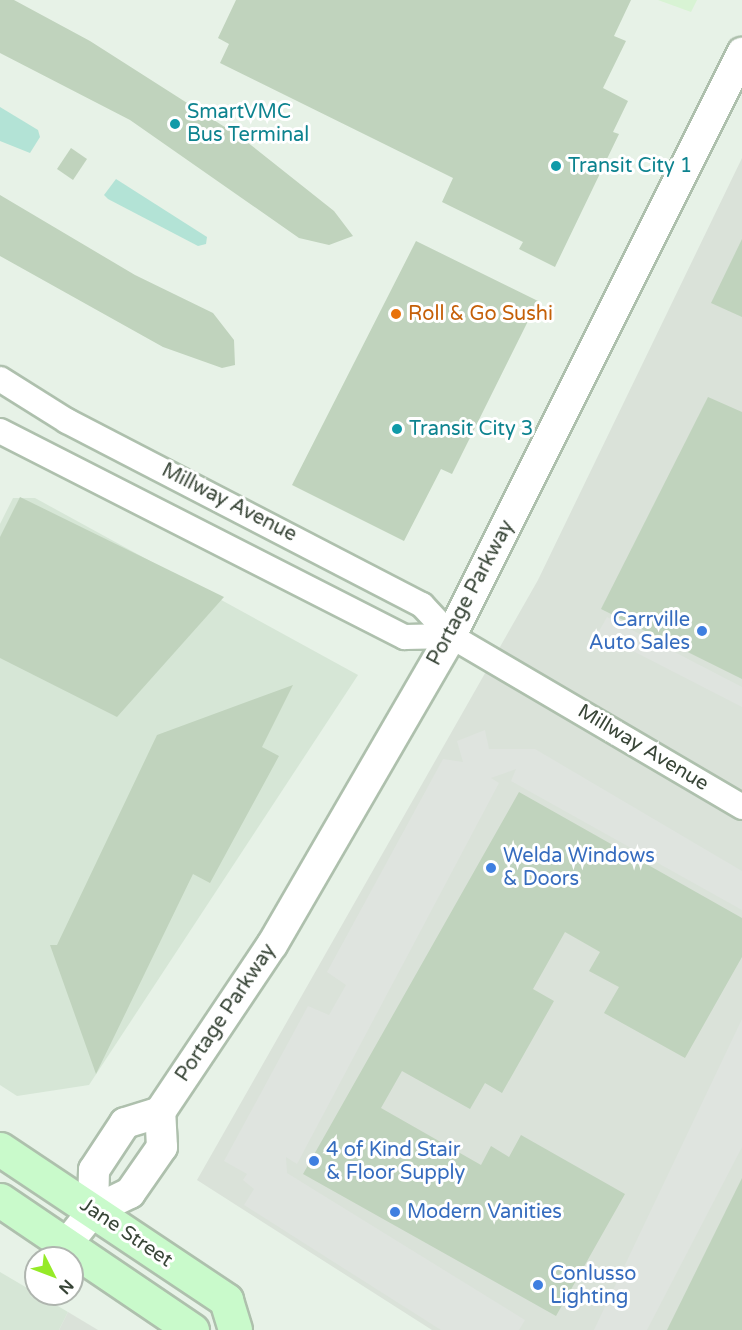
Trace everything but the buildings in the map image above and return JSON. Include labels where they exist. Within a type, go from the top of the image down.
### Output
[{"type":"main road","name":"Jane Street","points":[[0,1149],[226,1300],[235,1330]]},
{"type":"main road","points":[[0,1200],[192,1330]]},
{"type":"street","name":"Portage Parkway","points":[[160,1112],[272,945],[451,636],[742,53]]},
{"type":"street","name":"Millway Avenue","points":[[0,379],[66,421],[422,605],[451,636],[742,807]]},
{"type":"street","name":"Millway Avenue","points":[[0,431],[405,637],[451,636]]},
{"type":"street","points":[[66,1245],[93,1211],[130,1194],[162,1147],[160,1112],[125,1123],[94,1170],[93,1211]]},
{"type":"shaded area","points":[[658,0],[697,0],[691,12]]},
{"type":"shaded area","points":[[0,107],[38,130],[40,137],[30,153],[0,141]]},
{"type":"shaded area","points":[[742,158],[742,1330],[432,1330],[197,1180],[538,580]]},
{"type":"shaded area","points":[[116,179],[207,237],[206,244],[198,246],[108,199],[104,195]]},
{"type":"shaded area","points":[[13,498],[35,498],[358,675],[89,1085],[17,1096],[0,1085],[0,524]]},
{"type":"shaded area","points":[[607,617],[742,687],[742,707],[598,633]]},
{"type":"shaded area","points":[[485,730],[489,749],[535,749],[742,871],[742,910],[511,781],[516,769],[491,778],[499,783],[297,1164],[286,1157],[287,1173],[525,1320],[519,1330],[441,1330],[244,1205],[254,1189],[243,1180],[247,1174],[224,1161],[308,1006],[329,1015],[346,985],[327,972],[443,759],[463,762],[457,741]]},
{"type":"shaded area","points":[[742,1019],[742,1147],[647,1330],[594,1330]]},
{"type":"shaded area","points":[[0,1272],[24,1286],[24,1306],[58,1306],[68,1312],[59,1330],[0,1330]]},
{"type":"shaded area","points":[[68,1312],[98,1330],[59,1330]]},
{"type":"place","name":"SmartVMC Bus Terminal","points":[[175,124]]},
{"type":"place","name":"Transit City 1","points":[[556,166]]},
{"type":"place","name":"Roll & Go Sushi","points":[[396,314]]},
{"type":"place","name":"Transit City 3","points":[[397,429]]},
{"type":"place","name":"Carrville Auto Sales","points":[[702,631]]},
{"type":"place","name":"Welda Windows & Doors","points":[[491,868]]},
{"type":"place","name":"4 of Kind Stair & Floor Supply","points":[[314,1161]]},
{"type":"place","name":"Modern Vanities","points":[[395,1212]]},
{"type":"place","name":"Conlusso Lighting","points":[[538,1285]]}]
